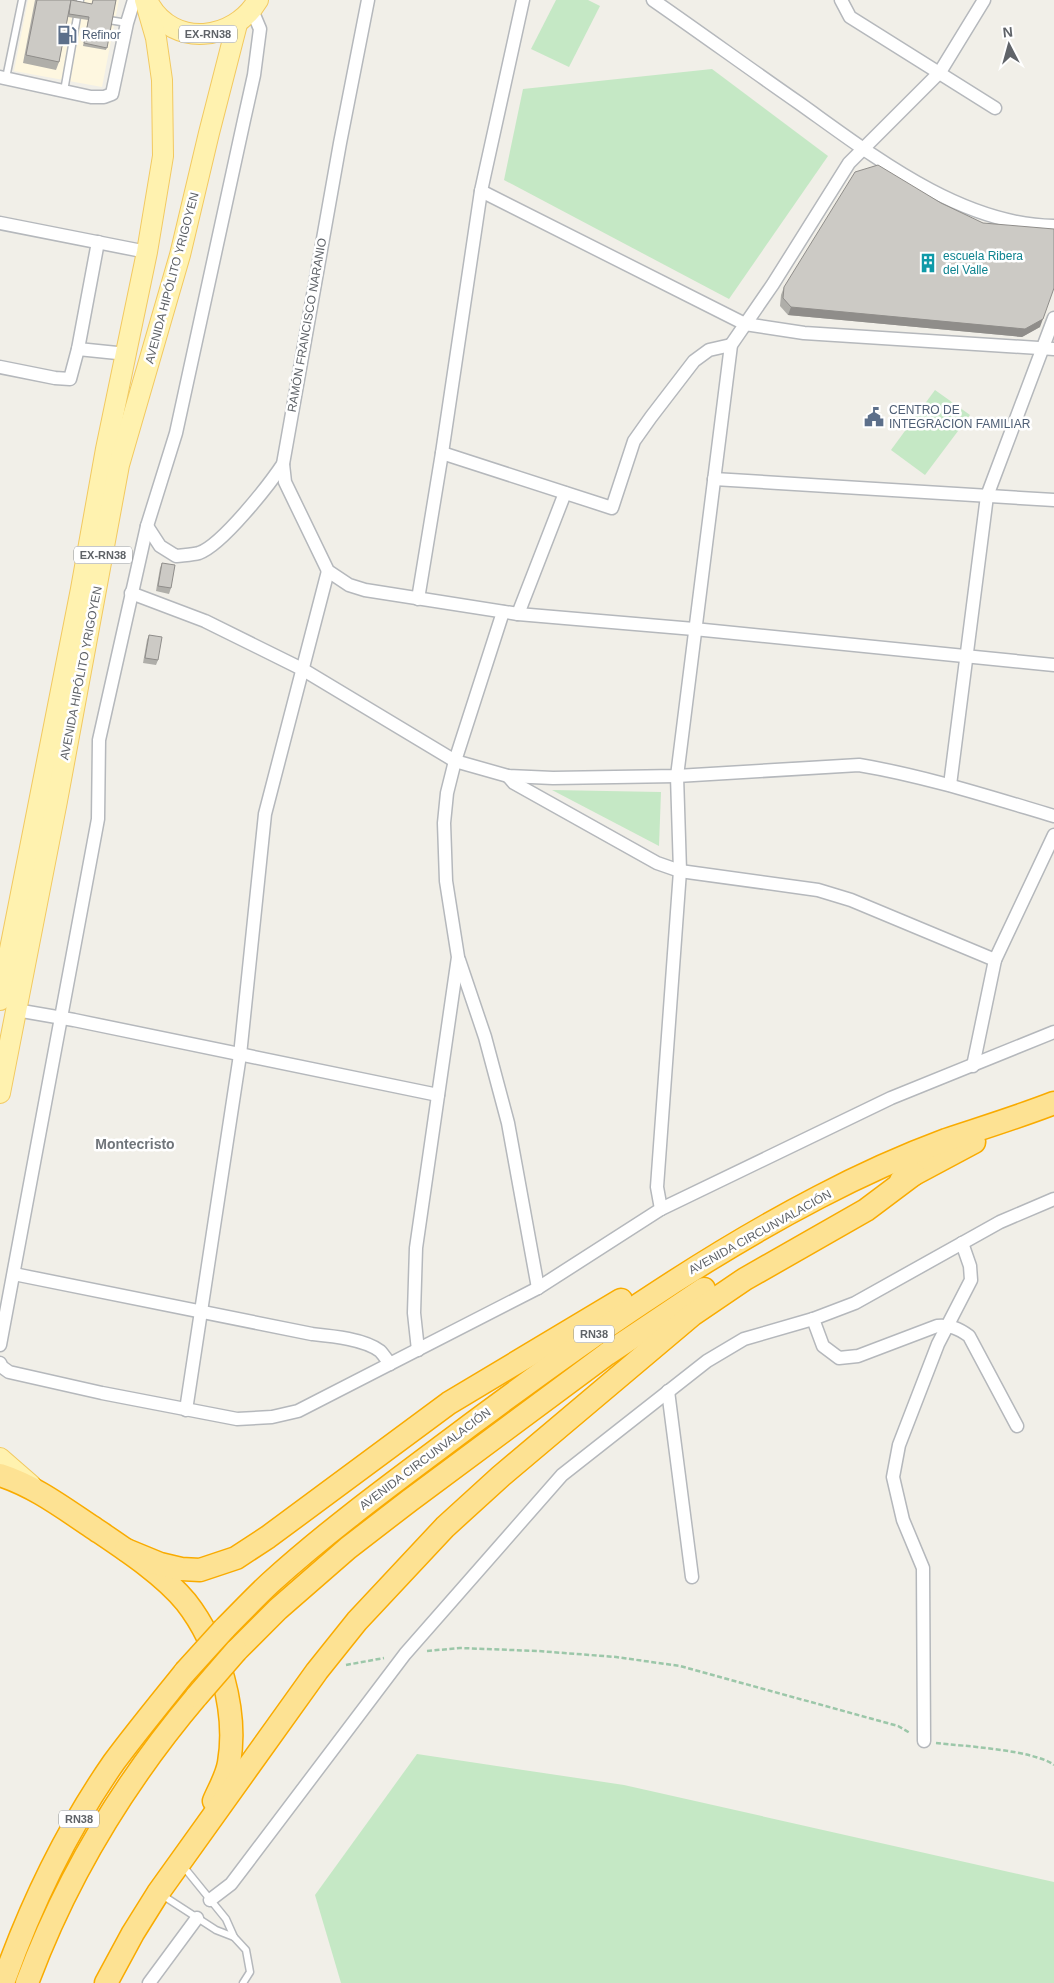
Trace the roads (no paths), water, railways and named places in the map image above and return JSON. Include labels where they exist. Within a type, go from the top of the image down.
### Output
[{"type":"highway","name":"AVENIDA CIRCUNVALACIÓN","points":[[3,1983],[20,1938],[46,1882],[76,1824],[113,1764],[185,1672],[224,1629],[270,1583],[333,1529],[593,1335],[659,1290],[724,1250],[820,1197],[892,1162],[944,1141],[1054,1103]]},
{"type":"highway","name":"AVENIDA CIRCUNVALACIÓN","points":[[28,1983],[38,1953],[65,1895],[99,1834],[133,1779],[162,1737],[236,1651],[278,1608],[348,1548],[607,1354],[670,1310],[730,1273],[828,1218],[962,1149],[1014,1118]]},
{"type":"highway","points":[[106,1983],[133,1933],[158,1893],[317,1671],[357,1621],[445,1527],[692,1314],[745,1279],[866,1210],[914,1174]]},
{"type":"highway","points":[[126,1550],[160,1564],[181,1569],[200,1570],[236,1558],[268,1537],[420,1423],[498,1372],[693,1259],[728,1240],[820,1197]]},
{"type":"highway","points":[[0,1475],[36,1490],[126,1550],[164,1581],[185,1602],[199,1621],[217,1661],[227,1693],[232,1728],[229,1764],[202,1829]]},
{"type":"highway","points":[[93,1983],[133,1933]]},
{"type":"main road","name":"EX-RN38","points":[[146,0],[152,10],[166,23],[183,31],[202,34],[220,32],[237,24],[255,5]]},
{"type":"main road","name":"AVENIDA HIPÓLITO YRIGOYEN","points":[[0,1093],[8,1005],[106,449],[147,252],[163,156],[162,80],[156,38],[146,0]]},
{"type":"main road","name":"AVENIDA HIPÓLITO YRIGOYEN","points":[[8,1005],[119,465],[180,255],[237,24]]},
{"type":"main road","points":[[0,1458],[36,1490]]},
{"type":"street","points":[[3,78],[91,97],[104,97],[112,94],[127,23],[134,0]]},
{"type":"street","name":"RAMÓN FRANCISCO NARANIO","points":[[147,526],[160,546],[176,556],[199,552],[217,542],[270,483],[283,464],[340,143],[368,0]]},
{"type":"street","points":[[418,599],[481,191],[523,0]]},
{"type":"street","points":[[654,0],[865,149],[938,194],[968,208],[1007,220],[1054,226]]},
{"type":"street","points":[[841,0],[850,16],[995,108]]},
{"type":"street","points":[[661,1209],[657,1188],[680,872],[677,776],[730,345],[850,163],[940,72],[984,0]]},
{"type":"street","points":[[0,1345],[98,819],[99,740],[147,526],[176,433],[254,75],[260,29],[255,5]]},
{"type":"street","points":[[481,191],[745,324],[804,333],[1048,349]]},
{"type":"street","points":[[0,223],[147,252]]},
{"type":"street","points":[[0,367],[55,378],[70,379],[78,349],[98,242]]},
{"type":"street","points":[[950,785],[987,496],[1048,349],[1054,318]]},
{"type":"street","points":[[442,453],[612,508],[634,441],[651,417],[694,361],[708,350],[730,345]]},
{"type":"street","points":[[78,349],[127,354]]},
{"type":"street","points":[[283,464],[286,482],[328,571],[349,585],[365,590],[518,614],[694,629],[1054,665]]},
{"type":"street","points":[[714,479],[1054,500]]},
{"type":"street","points":[[518,614],[565,493]]},
{"type":"street","points":[[186,1410],[240,1055],[265,814],[328,571]]},
{"type":"street","points":[[131,593],[205,621],[302,669],[455,760],[508,776],[553,778],[677,776],[859,764],[950,785],[1054,816]]},
{"type":"street","points":[[502,612],[455,760],[447,793],[444,823],[446,881],[458,957],[486,1038],[508,1123],[538,1288]]},
{"type":"street","points":[[508,776],[514,783],[649,859],[680,872],[818,890],[851,900],[995,960]]},
{"type":"street","points":[[973,1066],[995,960],[1054,835]]},
{"type":"street","points":[[418,1350],[414,1313],[416,1248],[458,957]]},
{"type":"street","points":[[8,1005],[61,1018],[438,1095]]},
{"type":"street","points":[[0,1363],[9,1372],[237,1419],[272,1417],[298,1411],[538,1288],[661,1209],[891,1098],[1054,1032]]},
{"type":"street","points":[[210,1900],[231,1884],[404,1654],[562,1475],[707,1361],[744,1339],[813,1319],[855,1303],[1000,1222],[1054,1199]]},
{"type":"street","points":[[924,1741],[923,1568],[903,1520],[893,1477],[899,1445],[938,1344],[970,1280],[970,1266],[962,1243]]},
{"type":"street","points":[[14,1274],[341,1338],[380,1351],[390,1364]]},
{"type":"street","points":[[813,1319],[823,1346],[839,1358],[858,1356],[937,1326],[949,1325],[960,1329],[969,1336],[1016,1426]]},
{"type":"street","points":[[668,1391],[692,1577]]},
{"type":"street","points":[[149,1983],[197,1918]]},
{"type":"lane","points":[[3,78],[22,0]]},
{"type":"lane","points":[[64,91],[80,0]]},
{"type":"lane","points":[[78,15],[88,17]]},
{"type":"lane","points":[[97,18],[127,23]]},
{"type":"lane","points":[[180,1862],[226,1919],[234,1937],[246,1950],[250,1972],[243,1983]]},
{"type":"lane","points":[[158,1893],[216,1930],[234,1937]]},
{"type":"place","name":"Refinor","points":[[67,35]]},
{"type":"place","name":"escuela Ribera del Valle","points":[[928,263]]},
{"type":"place","name":"CENTRO DE INTEGRACION FAMILIAR","points":[[874,417]]},
{"type":"district","name":"Montecristo","points":[[135,1144]]}]
